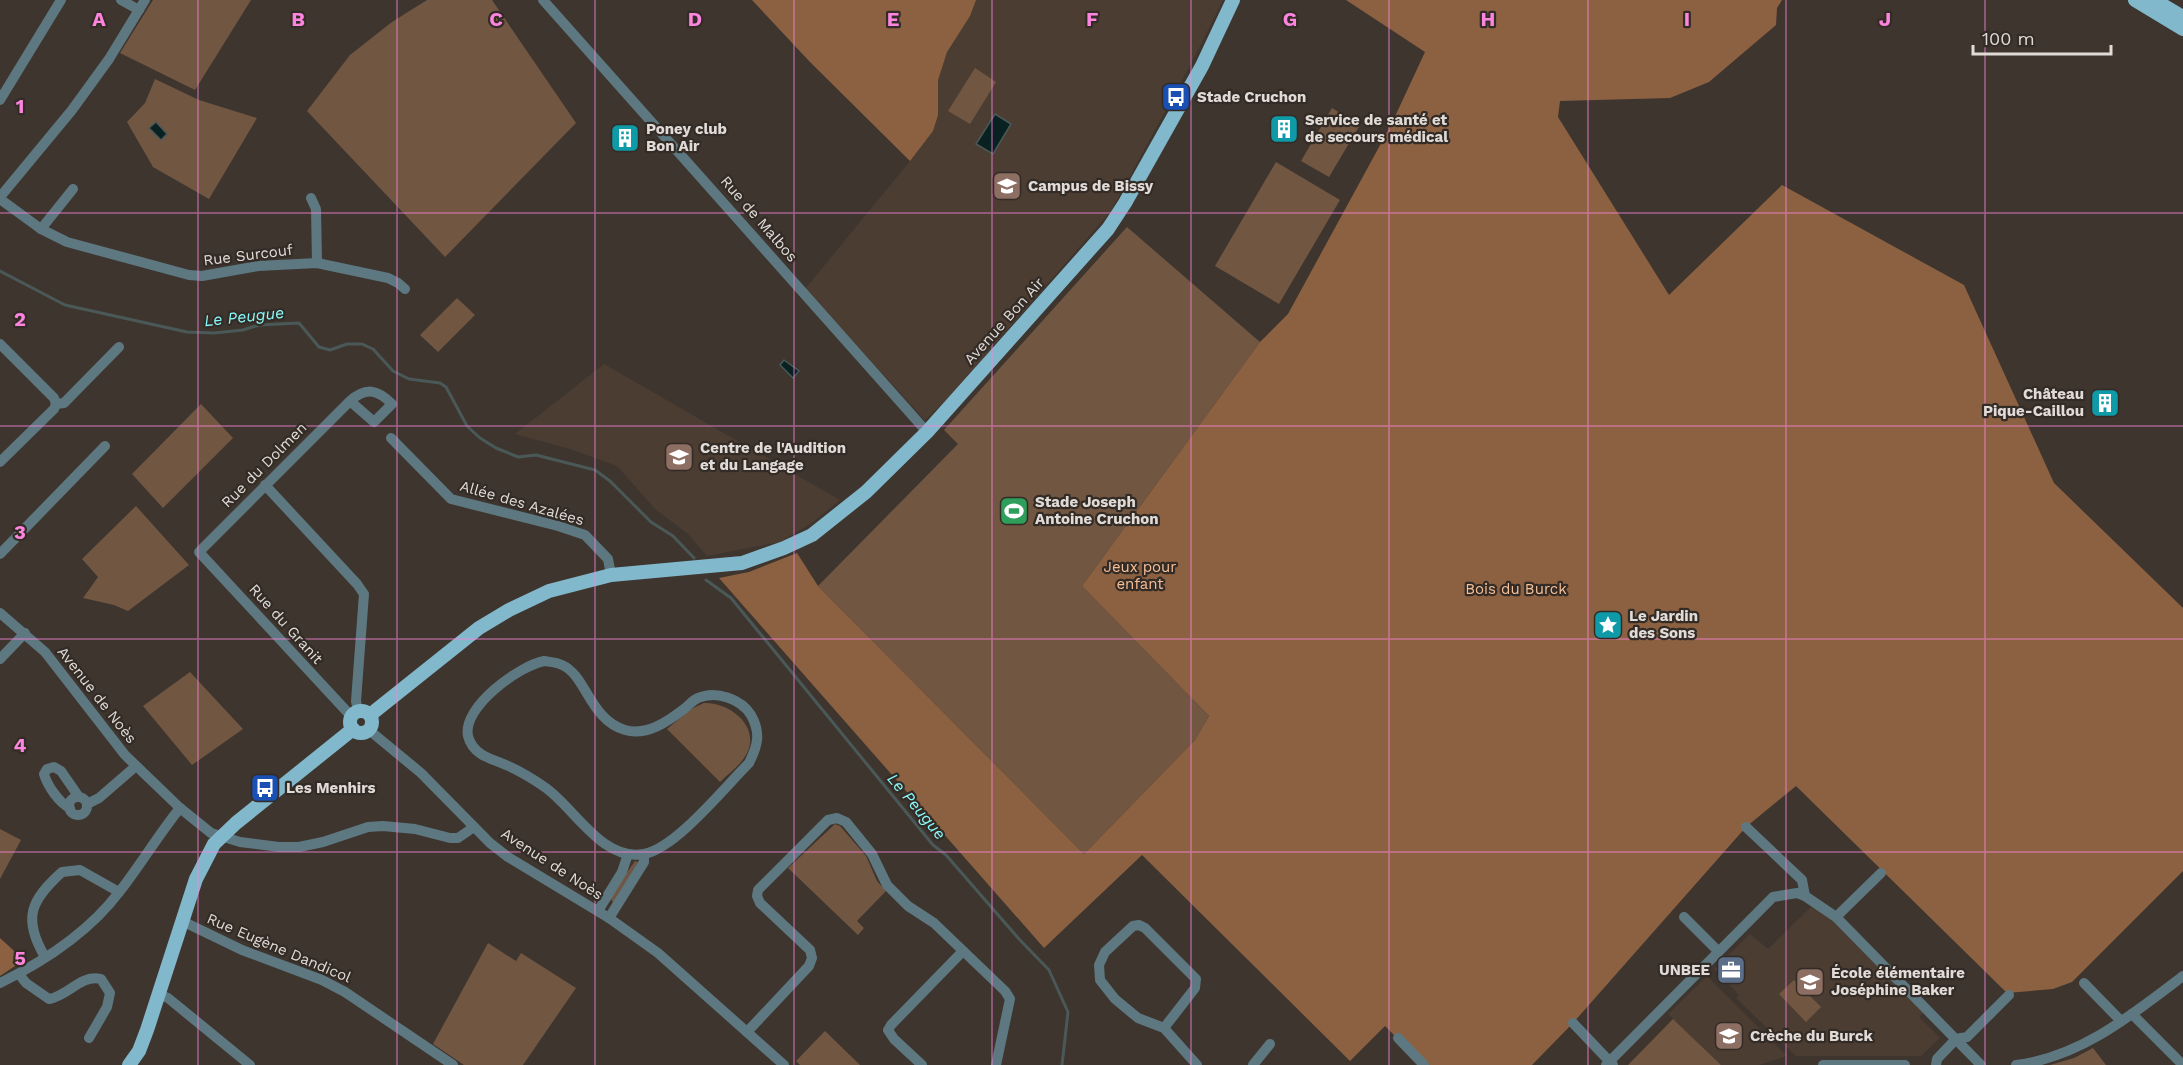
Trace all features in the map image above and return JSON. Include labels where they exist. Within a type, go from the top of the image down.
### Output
[{"type":"main road","name":"Avenue Bon Air","points":[[129,1065],[143,1041],[196,879],[214,844],[222,836],[358,718],[470,635],[508,610],[549,591],[611,576],[742,563],[812,535],[866,492],[927,432],[1101,238],[1118,216],[1202,66],[1233,0]]},
{"type":"main road","points":[[2135,0],[2183,29]]},
{"type":"main road","points":[[2154,0],[2183,17]]},
{"type":"main road","points":[[358,718],[363,733],[369,730]]},
{"type":"street","points":[[0,100],[61,0]]},
{"type":"street","points":[[0,198],[72,110],[109,59],[142,5],[121,0]]},
{"type":"street","name":"Rue de Malbos","points":[[543,0],[927,432]]},
{"type":"street","points":[[41,229],[73,189]]},
{"type":"street","name":"Rue Surcouf","points":[[0,198],[41,229],[67,242],[189,275],[202,276],[258,266],[317,263],[388,279],[398,283],[405,290]]},
{"type":"street","points":[[311,198],[316,209],[317,263]]},
{"type":"street","points":[[0,344],[54,398],[56,404],[54,409],[0,462]]},
{"type":"street","points":[[56,404],[64,403],[119,347]]},
{"type":"street","name":"Rue du Dolmen","points":[[199,552],[350,401]]},
{"type":"street","name":"Allée des Azalées","points":[[391,438],[451,499],[585,535],[608,559],[611,576]]},
{"type":"street","points":[[0,554],[105,447]]},
{"type":"street","points":[[265,484],[364,594],[356,701],[358,718]]},
{"type":"street","name":"Rue du Granit","points":[[199,552],[358,718]]},
{"type":"street","name":"Avenue de Noès","points":[[0,613],[45,652],[125,755],[180,808],[211,833],[240,842],[297,847],[323,842],[369,827],[398,826],[458,838],[474,827],[508,857],[609,918],[658,953],[784,1065]]},
{"type":"street","points":[[0,659],[25,633]]},
{"type":"street","points":[[544,661],[564,665],[573,673],[605,718],[624,730],[638,732],[663,724],[698,698],[713,695],[737,701],[747,709],[759,734],[749,763],[679,835],[660,848],[644,854],[628,854],[603,844],[546,788],[526,775],[482,755],[468,739],[468,721],[474,712],[493,692],[523,668],[544,661]]},
{"type":"street","points":[[369,730],[421,772],[474,827]]},
{"type":"street","points":[[83,800],[61,771],[54,767],[47,769],[44,774],[45,780],[64,806],[70,808],[71,800],[83,800],[99,798],[136,766]]},
{"type":"street","points":[[0,983],[19,974],[88,926],[119,892],[180,808]]},
{"type":"street","points":[[747,1032],[809,966],[812,958],[810,950],[760,903],[757,896],[758,890],[828,820],[837,818],[846,822],[872,854],[887,885],[908,906],[934,923],[1005,991],[1010,999],[996,1065]]},
{"type":"street","points":[[1746,827],[1802,880],[1805,896]]},
{"type":"street","points":[[598,911],[622,872],[628,854]]},
{"type":"street","points":[[609,918],[644,862],[644,854]]},
{"type":"street","points":[[45,957],[38,945],[32,912],[35,901],[62,872],[80,870],[119,892]]},
{"type":"street","points":[[1836,917],[1881,873]]},
{"type":"street","points":[[1573,1023],[1610,1064],[1773,897],[1797,893],[1836,917],[1981,1065]]},
{"type":"street","points":[[1684,917],[1718,951]]},
{"type":"street","name":"Rue Eugène Dandicol","points":[[182,921],[242,950],[322,980],[345,992],[453,1065]]},
{"type":"street","points":[[1164,1028],[1195,988],[1196,979],[1145,928],[1133,926],[1105,952],[1099,965],[1100,980],[1114,999],[1138,1018],[1164,1028],[1197,1065]]},
{"type":"street","points":[[922,1065],[894,1039],[888,1030],[963,951]]},
{"type":"street","points":[[19,974],[26,983],[49,999],[56,998],[86,979],[101,980],[110,993],[107,1007],[89,1038]]},
{"type":"street","points":[[2016,1065],[2028,1064],[2084,1044],[2132,1014],[2183,976]]},
{"type":"street","points":[[2084,983],[2121,1021]]},
{"type":"street","points":[[159,994],[168,998],[250,1065]]},
{"type":"street","points":[[1936,1065],[1937,1059],[1956,1039],[1967,1037],[2009,996]]},
{"type":"street","points":[[2132,1014],[2183,1065]]},
{"type":"street","points":[[1398,1038],[1424,1065]]},
{"type":"street","points":[[1253,1065],[1270,1044]]},
{"type":"street","points":[[1822,1065],[1905,1065]]},
{"type":"shaded area","points":[[153,0],[251,0],[195,90],[120,53]]},
{"type":"shaded area","points":[[427,0],[492,0],[576,123],[445,257],[307,111],[350,55],[392,22]]},
{"type":"shaded area","name":"Campus de Bissy","points":[[752,0],[1223,0],[1111,211],[947,399],[925,420],[805,289],[910,161],[810,62]]},
{"type":"shaded area","points":[[975,68],[996,82],[970,124],[948,111]]},
{"type":"shaded area","points":[[155,79],[199,100],[257,118],[209,199],[153,167],[127,122],[145,103]]},
{"type":"shaded area","points":[[1332,108],[1360,125],[1329,177],[1301,161]]},
{"type":"shaded area","points":[[1276,162],[1340,200],[1279,304],[1215,266]]},
{"type":"shaded area","name":"Stade Joseph Antoine Cruchon","points":[[1127,227],[1260,342],[1082,586],[1209,716],[1195,740],[1084,854],[818,586],[958,444],[944,430]]},
{"type":"shaded area","points":[[457,298],[475,315],[438,352],[420,335]]},
{"type":"shaded area","name":"Centre de l'Audition et du Langage","points":[[604,364],[840,500],[813,522],[780,542],[707,556],[688,534],[655,509],[617,466],[570,449],[515,434]]},
{"type":"shaded area","points":[[201,404],[233,438],[163,508],[132,474]]},
{"type":"shaded area","points":[[136,506],[189,565],[128,611],[114,605],[83,598],[98,577],[82,559]]},
{"type":"shaded area","points":[[190,672],[243,729],[192,765],[143,706]]},
{"type":"shaded area","points":[[704,703],[725,707],[734,713],[748,728],[750,737],[749,748],[744,758],[720,782],[667,729],[691,709]]},
{"type":"shaded area","points":[[835,824],[840,826],[866,856],[877,881],[886,891],[857,921],[864,928],[858,935],[788,868]]},
{"type":"shaded area","points":[[0,829],[21,840],[0,879]]},
{"type":"shaded area","points":[[635,861],[638,862],[613,903],[610,897]]},
{"type":"shaded area","name":"École élémentaire Joséphine Baker","points":[[1814,904],[1838,924],[1923,1013],[1919,1017],[1940,1038],[1921,1056],[1796,1056],[1736,998],[1739,995],[1714,969],[1750,934],[1768,949]]},
{"type":"shaded area","points":[[488,943],[516,961],[521,953],[576,988],[523,1065],[464,1065],[433,1044]]},
{"type":"shaded area","name":"Crèche du Burck","points":[[1707,976],[1787,1056],[1759,1065],[1721,1065],[1668,1014]]},
{"type":"shaded area","points":[[1794,980],[1821,1007],[1806,1022],[1779,994]]},
{"type":"shaded area","points":[[1673,1019],[1721,1065],[1628,1065]]},
{"type":"shaded area","points":[[825,1031],[860,1065],[800,1065],[796,1061]]},
{"type":"shaded area","points":[[2093,1048],[2106,1065],[2050,1065],[2074,1058]]},
{"type":"green space","points":[[752,0],[976,0],[970,16],[947,52],[938,80],[938,115],[933,131],[910,161],[810,62]]},
{"type":"green space","name":"Bois du Burck","points":[[1346,0],[1782,0],[1777,8],[1776,25],[1709,82],[1670,98],[1560,101],[1558,117],[1669,295],[1782,185],[1964,285],[2054,483],[2183,608],[2183,871],[2072,982],[2053,989],[2007,993],[1796,786],[1746,827],[1573,1023],[1532,1065],[1424,1065],[1385,1026],[1350,1061],[1142,855],[1044,948],[719,578],[749,572],[797,553],[818,586],[1084,854],[1195,740],[1209,716],[1082,586],[1260,342],[1288,314],[1391,125],[1425,52]]},
{"type":"green space","points":[[0,938],[24,960],[0,976]]},
{"type":"water","points":[[995,114],[1011,124],[993,154],[976,144]]},
{"type":"water","points":[[156,122],[167,134],[161,140],[149,128]]},
{"type":"water","points":[[784,360],[799,371],[793,378],[780,365]]},
{"type":"waterway","name":"Le Peugue","points":[[0,271],[65,305],[187,332],[214,333],[243,330],[259,325],[299,323],[319,347],[330,350],[347,344],[362,344],[373,349],[393,371],[409,379],[440,383],[446,387],[467,426],[496,448],[518,457],[536,455],[595,470],[610,481],[651,522],[673,536],[694,558]]},
{"type":"waterway","name":"Le Peugue","points":[[706,580],[731,598],[933,845],[946,855],[1049,970],[1068,1012],[1062,1065]]},
{"type":"place","name":"Stade Cruchon","points":[[1176,97]]},
{"type":"place","name":"Service de santé et de secours médical","points":[[1284,129]]},
{"type":"place","name":"Poney club Bon Air","points":[[625,138]]},
{"type":"place","name":"Campus de Bissy","points":[[1007,186]]},
{"type":"place","name":"Château Pique-Caillou","points":[[2105,403]]},
{"type":"place","name":"Centre de l'Audition et du Langage","points":[[679,457]]},
{"type":"place","name":"Stade Joseph Antoine Cruchon","points":[[1014,511]]},
{"type":"place","name":"Le Jardin des Sons","points":[[1608,625]]},
{"type":"place","name":"Les Menhirs","points":[[265,788]]},
{"type":"place","name":"UNBEE","points":[[1731,970]]},
{"type":"place","name":"École élémentaire Joséphine Baker","points":[[1810,982]]},
{"type":"place","name":"Crèche du Burck","points":[[1729,1036]]},
{"type":"park label","name":"Jeux pour enfant","points":[[1140,576]]}]
